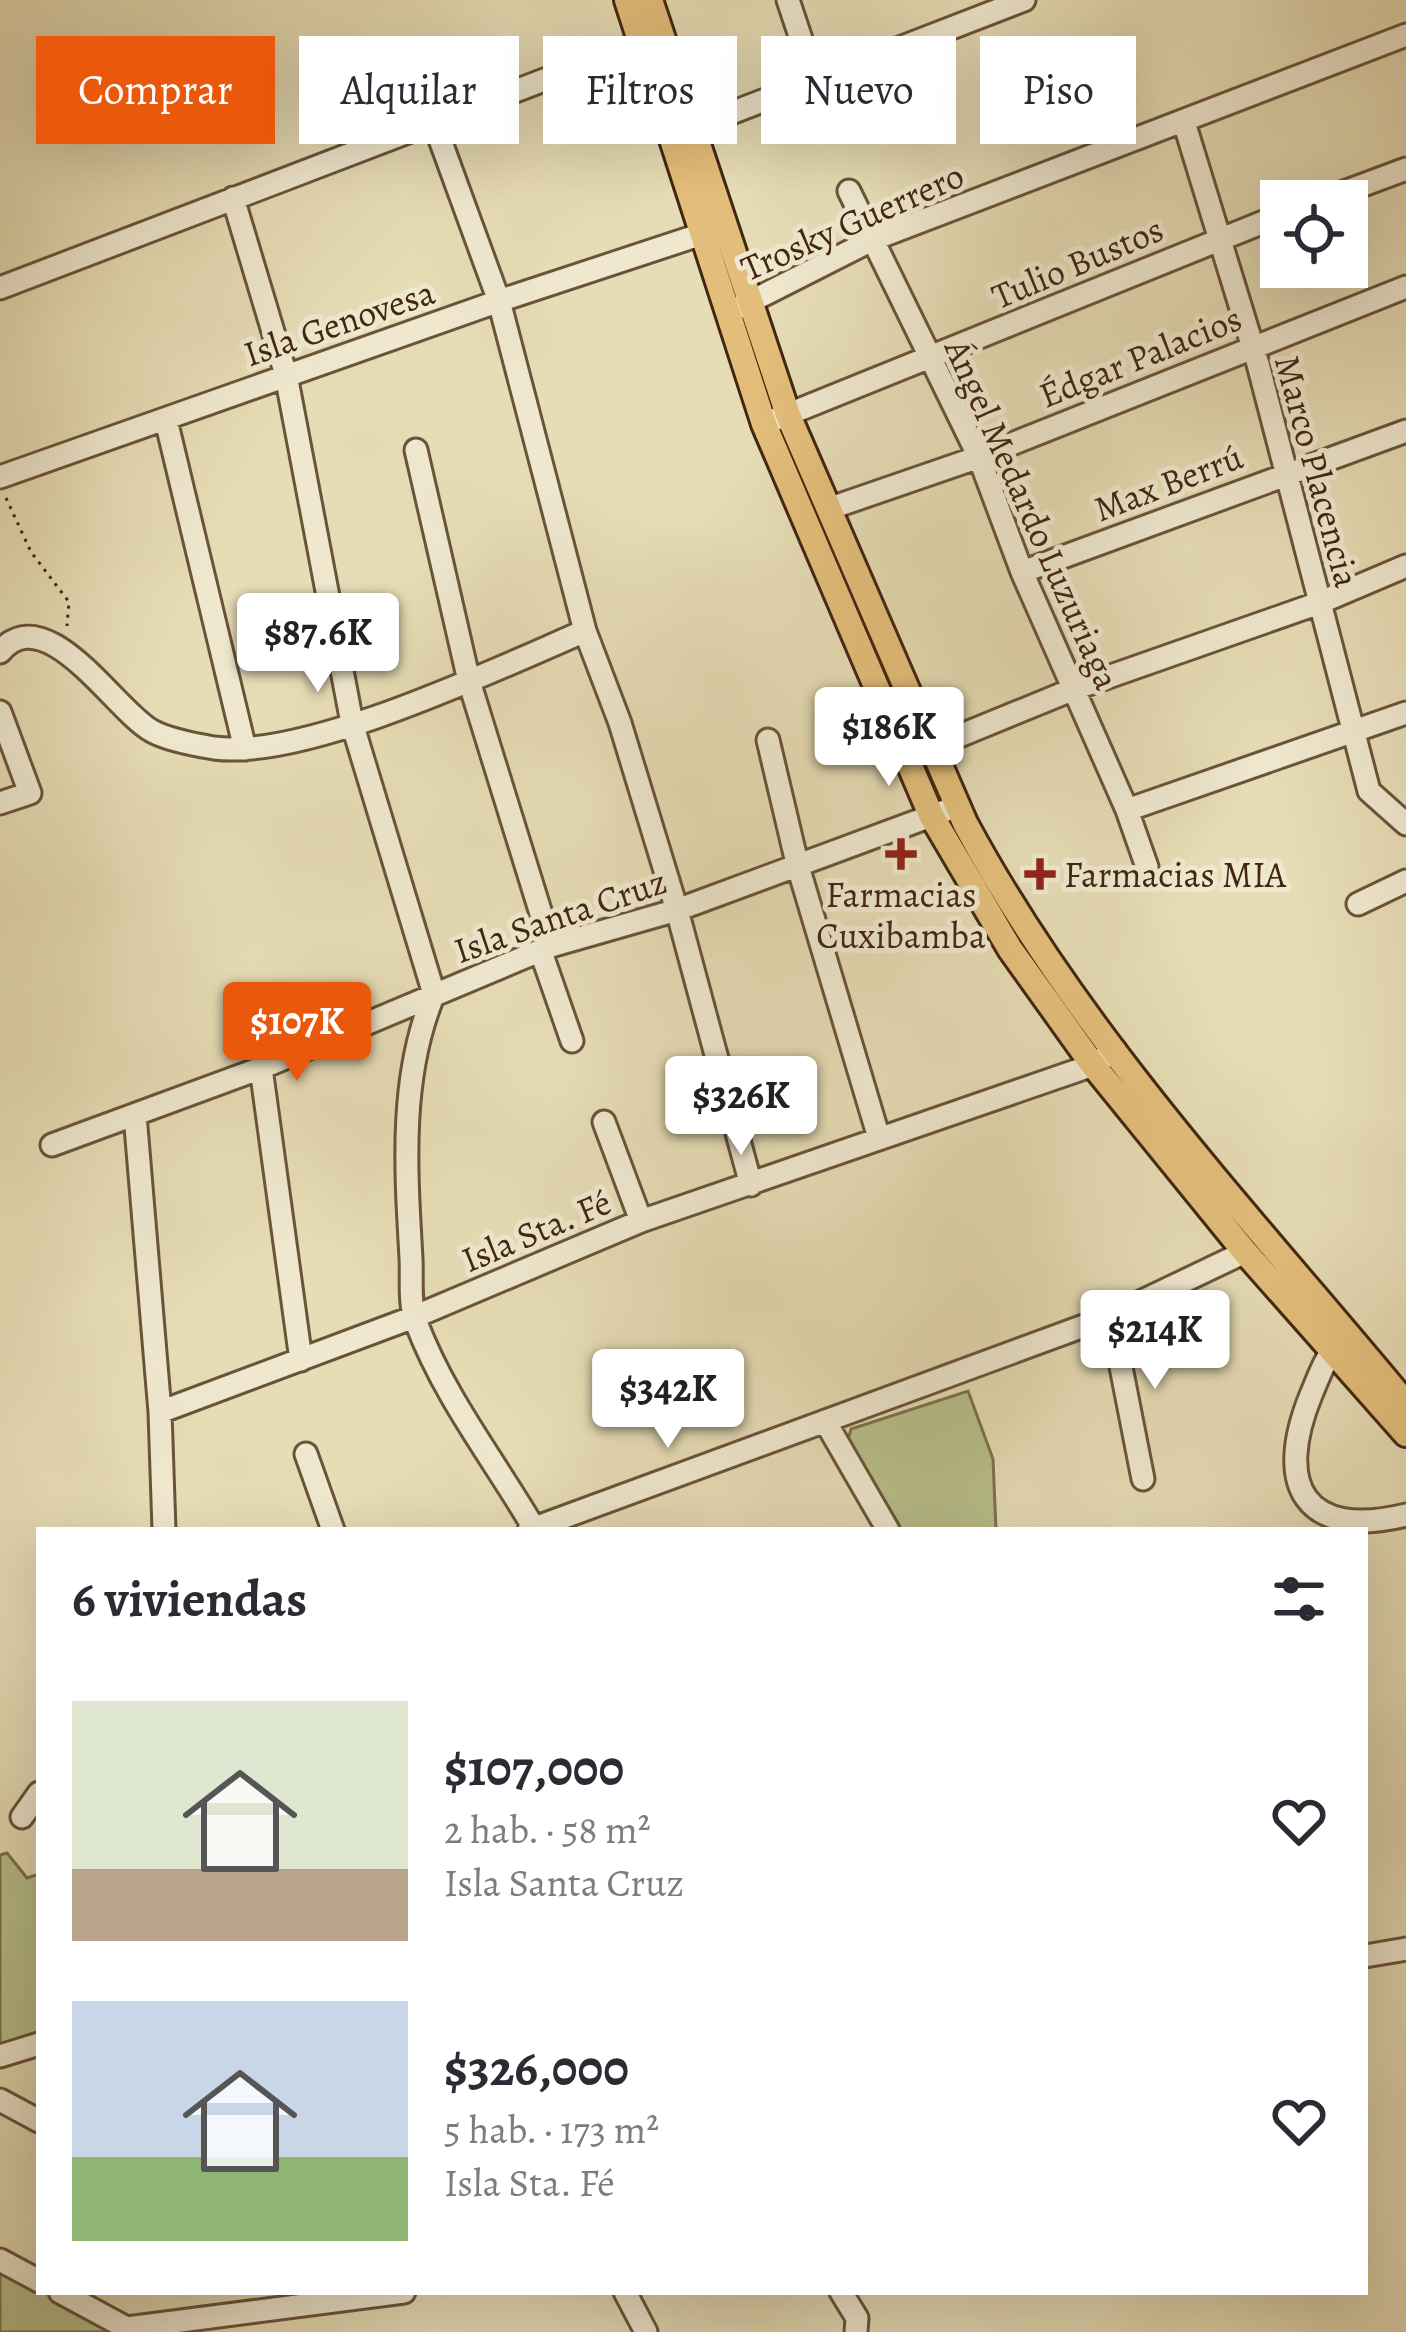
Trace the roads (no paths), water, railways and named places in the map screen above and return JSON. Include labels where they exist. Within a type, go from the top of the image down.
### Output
[{"type":"main road","points":[[627,0],[639,36]]},
{"type":"main road","points":[[650,0],[659,36]]},
{"type":"main road","points":[[684,144],[702,234],[740,308]]},
{"type":"main road","points":[[686,144],[776,420],[931,815],[1010,949],[1340,1342],[1406,1435]]},
{"type":"main road","points":[[776,420],[831,508],[958,806],[1104,1058],[1245,1252],[1406,1403]]},
{"type":"street","points":[[788,0],[800,36]]},
{"type":"street","points":[[931,36],[1024,0]]},
{"type":"street","name":"Trosky Guerrero","points":[[740,308],[872,240],[1406,35]]},
{"type":"street","name":"Marco Placencia","points":[[1184,122],[1222,237],[1370,791],[1406,824]]},
{"type":"street","points":[[0,288],[378,144]]},
{"type":"street","points":[[442,144],[499,301],[585,631],[620,723],[677,910],[751,1185]]},
{"type":"street","points":[[1368,183],[1406,169]]},
{"type":"street","name":"Ángel Medardo Luzuriaga","points":[[849,191],[979,457],[1022,572],[1127,810],[1147,867]]},
{"type":"street","points":[[232,199],[286,375],[352,723],[434,994],[425,1016],[410,1104],[406,1168],[414,1317],[460,1415],[532,1527]]},
{"type":"street","name":"Tulio Bustos","points":[[776,420],[1260,223]]},
{"type":"street","name":"Isla Genovesa","points":[[0,482],[286,375],[702,234]]},
{"type":"street","name":"Édgar Palacios","points":[[831,508],[979,457],[1406,287]]},
{"type":"street","points":[[166,421],[245,749]]},
{"type":"street","name":"Max Berrú","points":[[1022,572],[1406,430]]},
{"type":"street","points":[[416,450],[469,681],[572,1041]]},
{"type":"street","points":[[908,757],[1074,689],[1319,603],[1406,566]]},
{"type":"street","points":[[0,652],[8,643],[35,637],[61,647],[152,731],[213,748],[245,749],[271,748],[352,723],[469,681],[585,631]]},
{"type":"street","points":[[0,712],[30,793],[0,803]]},
{"type":"street","points":[[1127,810],[1406,713]]},
{"type":"street","points":[[768,740],[797,863],[879,1138]]},
{"type":"street","name":"Isla Santa Cruz","points":[[52,1144],[261,1068],[546,949],[677,910],[958,806]]},
{"type":"street","points":[[1358,904],[1406,881]]},
{"type":"street","name":"Isla Sta. Fé","points":[[160,1412],[414,1317],[641,1221],[1104,1058]]},
{"type":"street","points":[[261,1068],[301,1360]]},
{"type":"street","points":[[135,1114],[160,1412],[164,1527]]},
{"type":"street","points":[[604,1122],[641,1221]]},
{"type":"street","points":[[538,1527],[1112,1316],[1245,1252]]},
{"type":"street","points":[[1112,1316],[1143,1480]]},
{"type":"street","points":[[1340,1342],[1304,1412],[1293,1456],[1298,1489],[1317,1510],[1340,1520],[1372,1522],[1406,1515]]},
{"type":"street","points":[[824,1421],[886,1527]]},
{"type":"street","points":[[306,1454],[332,1527]]},
{"type":"street","points":[[22,1817],[36,1797]]},
{"type":"street","points":[[1368,1955],[1406,1949]]},
{"type":"street","points":[[0,2056],[36,2045]]},
{"type":"street","points":[[0,2101],[36,2119]]},
{"type":"street","points":[[0,2260],[36,2279]]},
{"type":"street","points":[[66,2295],[130,2330],[361,2295]]},
{"type":"street","points":[[627,2295],[646,2332]]},
{"type":"street","points":[[842,2295],[856,2325]]},
{"type":"place","name":"Farmacias Cuxibamba","points":[[901,854]]},
{"type":"place","name":"Farmacias MIA","points":[[1040,874]]}]
